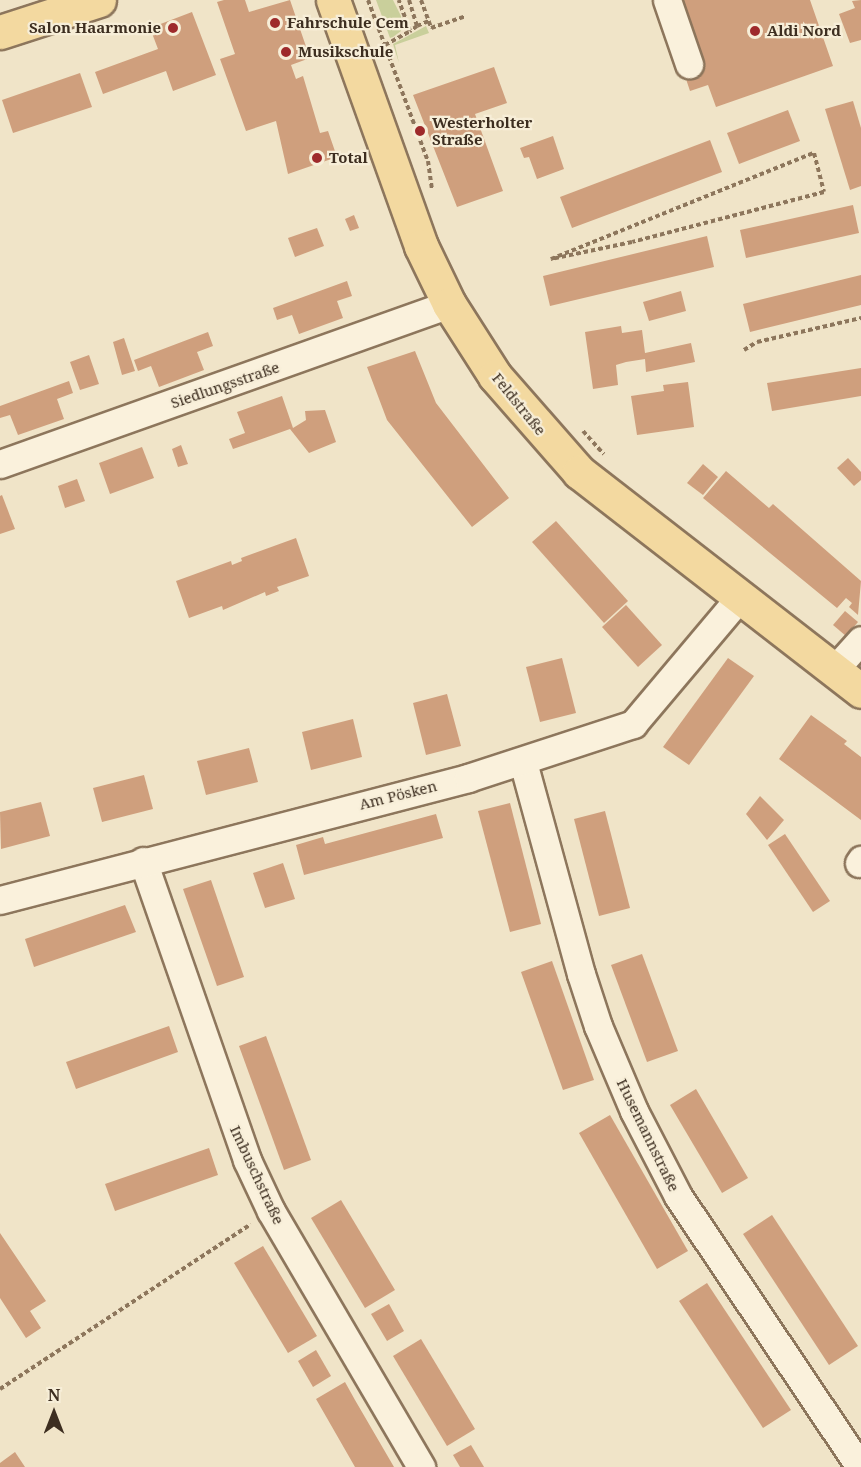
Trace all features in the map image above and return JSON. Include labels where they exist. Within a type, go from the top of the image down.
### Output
[{"type":"main road","points":[[0,32],[99,0]]},
{"type":"main road","name":"Feldstraße","points":[[333,0],[417,235],[449,304],[495,376],[554,447],[649,530],[740,597],[861,692]]},
{"type":"street","points":[[667,0],[689,64]]},
{"type":"street","name":"Siedlungsstraße","points":[[0,464],[449,304]]},
{"type":"street","name":"Am Pösken","points":[[0,900],[523,762],[633,724],[740,597]]},
{"type":"street","points":[[834,670],[861,640]]},
{"type":"street","name":"Husemannstraße","points":[[523,762],[588,995],[634,1111],[678,1196],[860,1467]]},
{"type":"street","name":"Imbuschstraße","points":[[143,861],[234,1130],[271,1211],[421,1467]]},
{"type":"path","points":[[368,0],[428,161],[433,199]]},
{"type":"path","points":[[399,0],[410,31]]},
{"type":"path","points":[[409,0],[417,26]]},
{"type":"path","points":[[422,0],[431,28],[465,16]]},
{"type":"path","points":[[385,45],[429,21]]},
{"type":"path","points":[[814,153],[824,192],[632,242],[551,259],[814,153]]},
{"type":"path","points":[[744,350],[757,342],[861,318]]},
{"type":"path","points":[[581,429],[610,459]]},
{"type":"path","points":[[0,1389],[271,1211]]},
{"type":"green space","points":[[376,0],[393,0],[401,16],[401,31],[393,37],[390,38]]},
{"type":"green space","points":[[426,26],[429,33],[395,45],[399,63],[393,44]]},
{"type":"building","points":[[245,0],[249,12],[290,0],[310,58],[291,65],[296,79],[303,76],[320,133],[328,131],[337,157],[288,174],[276,121],[246,131],[220,59],[235,54],[217,2]]},
{"type":"building","name":"Aldi Nord","points":[[679,0],[810,0],[833,66],[716,107],[708,85],[690,91],[682,67]]},
{"type":"building","points":[[861,0],[861,40],[850,43],[839,14],[855,8],[852,1]]},
{"type":"building","points":[[192,12],[216,75],[173,91],[166,71],[103,94],[95,72],[158,49],[150,28]]},
{"type":"building","points":[[494,67],[507,103],[475,114],[503,191],[457,207],[413,95]]},
{"type":"building","points":[[80,73],[92,107],[13,133],[2,100]]},
{"type":"building","points":[[853,101],[861,128],[861,186],[850,190],[825,109]]},
{"type":"building","points":[[788,110],[800,141],[739,164],[727,133]]},
{"type":"building","points":[[553,136],[564,169],[537,179],[529,157],[524,158],[520,148]]},
{"type":"building","points":[[710,140],[722,172],[572,228],[560,197]]},
{"type":"building","points":[[853,205],[859,233],[746,258],[740,230]]},
{"type":"building","points":[[354,215],[359,228],[350,231],[345,219]]},
{"type":"building","points":[[317,228],[324,246],[295,257],[288,238]]},
{"type":"building","points":[[707,236],[714,267],[550,306],[543,276]]},
{"type":"building","points":[[861,275],[861,305],[750,332],[743,304]]},
{"type":"building","points":[[347,281],[352,296],[337,301],[343,318],[299,334],[292,315],[277,320],[273,308]]},
{"type":"building","points":[[681,291],[686,311],[649,321],[643,302]]},
{"type":"building","points":[[621,326],[622,333],[642,330],[645,353],[691,343],[695,362],[646,372],[645,359],[626,362],[616,365],[618,385],[593,389],[585,332]]},
{"type":"building","points":[[208,332],[213,346],[197,352],[204,370],[159,387],[151,366],[138,371],[134,360]]},
{"type":"building","points":[[124,338],[135,371],[122,375],[113,342]]},
{"type":"building","points":[[415,351],[436,403],[509,498],[472,527],[387,420],[367,367]]},
{"type":"building","points":[[89,355],[99,384],[80,390],[70,362]]},
{"type":"building","points":[[861,368],[861,396],[772,411],[767,383]]},
{"type":"building","points":[[69,381],[73,393],[57,399],[64,419],[18,435],[10,415],[0,418],[0,406]]},
{"type":"building","points":[[688,382],[694,427],[637,435],[631,396],[664,391],[663,385]]},
{"type":"building","points":[[282,396],[293,428],[306,420],[305,411],[325,410],[336,442],[309,453],[290,429],[233,449],[229,439],[245,433],[237,412]]},
{"type":"building","points":[[181,445],[188,464],[178,467],[172,449]]},
{"type":"building","points":[[142,447],[154,478],[110,494],[99,463]]},
{"type":"building","points":[[848,458],[861,472],[861,480],[854,486],[837,468]]},
{"type":"building","points":[[703,464],[718,477],[703,495],[687,483]]},
{"type":"building","points":[[726,471],[769,508],[773,504],[861,581],[858,615],[849,607],[852,603],[846,598],[837,608],[703,498]]},
{"type":"building","points":[[77,479],[85,501],[65,508],[58,486]]},
{"type":"building","points":[[2,495],[15,529],[0,534],[0,496]]},
{"type":"building","points":[[556,521],[628,601],[604,623],[532,542]]},
{"type":"building","points":[[296,538],[309,576],[277,587],[279,591],[266,596],[265,592],[223,610],[222,606],[189,618],[176,581],[231,561],[232,565],[242,561],[241,558]]},
{"type":"building","points":[[626,605],[662,645],[638,667],[602,627]]},
{"type":"building","points":[[845,611],[858,622],[846,636],[833,625]]},
{"type":"building","points":[[562,658],[576,713],[540,722],[526,667]]},
{"type":"building","points":[[728,658],[754,676],[689,765],[663,747]]},
{"type":"building","points":[[447,694],[461,746],[426,755],[413,703]]},
{"type":"building","points":[[811,715],[847,741],[844,744],[861,757],[861,820],[779,759]]},
{"type":"building","points":[[353,719],[362,757],[311,770],[302,732]]},
{"type":"building","points":[[249,748],[258,782],[206,795],[197,761]]},
{"type":"building","points":[[144,775],[153,809],[102,822],[93,788]]},
{"type":"building","points":[[760,796],[784,820],[767,840],[746,814]]},
{"type":"building","points":[[41,802],[50,836],[1,849],[0,812]]},
{"type":"building","points":[[510,803],[541,924],[510,932],[478,811]]},
{"type":"building","points":[[605,811],[630,908],[599,916],[574,819]]},
{"type":"building","points":[[436,814],[443,838],[304,875],[296,845],[323,837],[325,844]]},
{"type":"building","points":[[785,834],[830,901],[813,912],[768,845]]},
{"type":"building","points":[[283,863],[295,899],[265,908],[253,873]]},
{"type":"building","points":[[211,880],[244,977],[217,986],[183,889]]},
{"type":"building","points":[[125,905],[136,932],[34,967],[25,939]]},
{"type":"building","points":[[642,954],[678,1051],[647,1062],[611,965]]},
{"type":"building","points":[[552,961],[594,1080],[563,1090],[521,972]]},
{"type":"building","points":[[169,1026],[178,1052],[76,1089],[66,1062]]},
{"type":"building","points":[[266,1036],[311,1160],[284,1170],[239,1046]]},
{"type":"building","points":[[696,1089],[748,1178],[722,1193],[670,1105]]},
{"type":"building","points":[[610,1115],[688,1251],[657,1269],[579,1133]]},
{"type":"building","points":[[209,1148],[218,1175],[115,1211],[105,1184]]},
{"type":"building","points":[[341,1200],[395,1290],[365,1308],[311,1218]]},
{"type":"building","points":[[772,1215],[858,1346],[829,1365],[743,1234]]},
{"type":"building","points":[[0,1233],[46,1301],[30,1311],[41,1328],[26,1338],[0,1298]]},
{"type":"building","points":[[263,1246],[317,1336],[288,1353],[234,1263]]},
{"type":"building","points":[[707,1283],[791,1410],[763,1428],[679,1301]]},
{"type":"building","points":[[389,1304],[404,1331],[387,1341],[371,1314]]},
{"type":"building","points":[[421,1339],[475,1429],[447,1446],[393,1356]]},
{"type":"building","points":[[316,1350],[331,1376],[313,1387],[298,1361]]},
{"type":"building","points":[[345,1382],[394,1467],[355,1467],[316,1399]]},
{"type":"building","points":[[471,1445],[484,1467],[460,1467],[453,1455]]},
{"type":"building","points":[[15,1452],[25,1467],[0,1467],[0,1463]]},
{"type":"place","name":"Fahrschule Cem","points":[[275,23]]},
{"type":"place","name":"Salon Haarmonie","points":[[173,28]]},
{"type":"place","name":"Aldi Nord","points":[[755,31]]},
{"type":"place","name":"Musikschule","points":[[286,52]]},
{"type":"place","name":"Westerholter Straße","points":[[420,131]]},
{"type":"place","name":"Total","points":[[317,158]]}]
